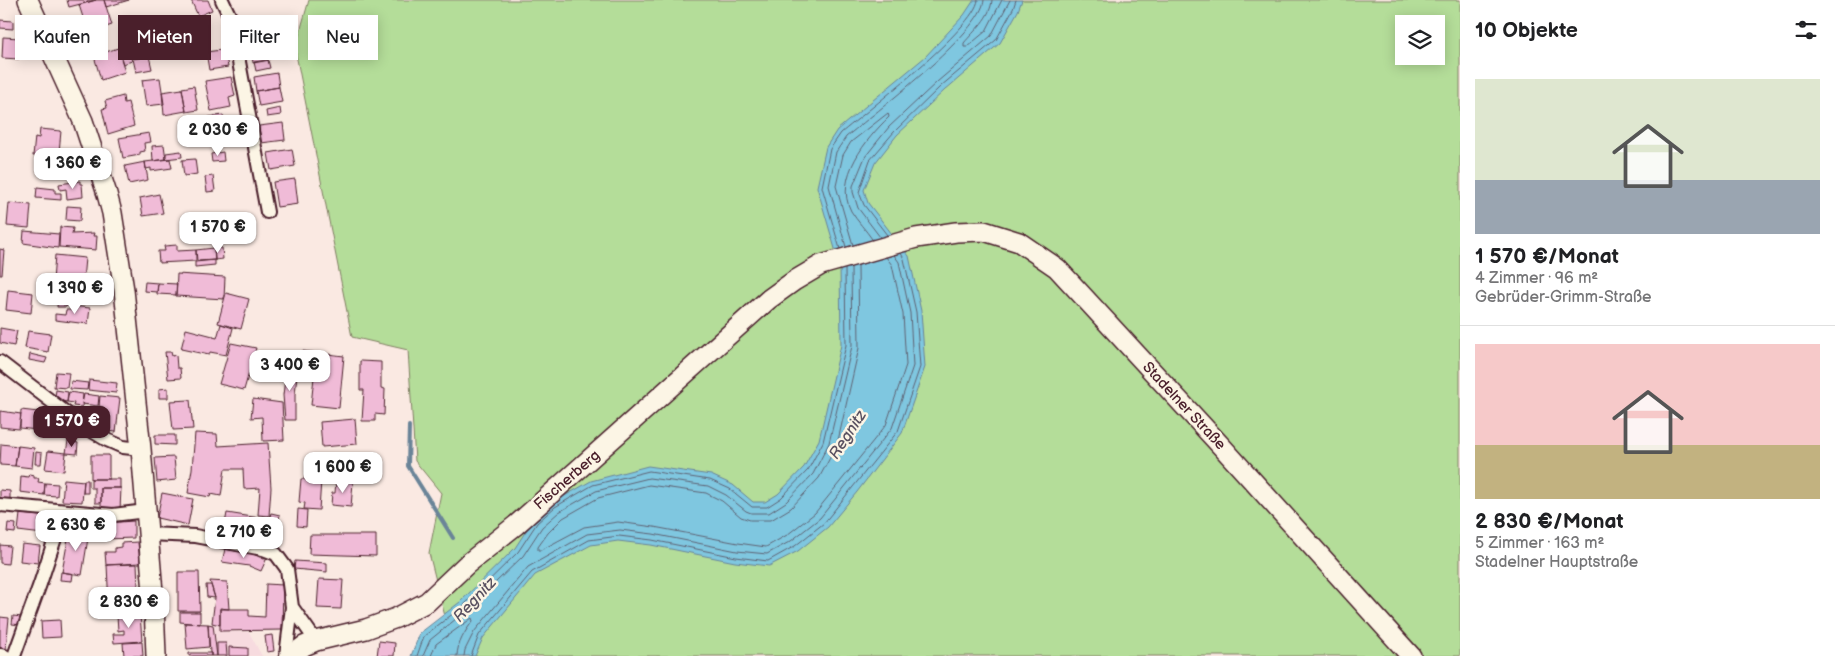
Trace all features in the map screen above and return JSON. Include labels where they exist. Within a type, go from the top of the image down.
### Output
[{"type":"main road","points":[[28,0],[83,121],[108,194],[121,271],[140,449],[156,656]]},
{"type":"main road","name":"Stadelner Straße","points":[[821,265],[916,238],[956,232],[984,232],[1020,242],[1057,268],[1411,656]]},
{"type":"main road","name":"Fischerberg","points":[[291,656],[304,646],[316,641],[366,629],[396,618],[427,602],[466,565],[516,525],[769,299],[821,265]]},
{"type":"street","points":[[222,0],[231,18],[267,212]]},
{"type":"street","points":[[0,362],[82,425],[123,447],[140,449]]},
{"type":"street","points":[[0,505],[113,515],[146,511]]},
{"type":"street","points":[[14,656],[64,511]]},
{"type":"street","points":[[148,534],[195,536],[263,549],[276,554],[287,569],[292,607],[286,656]]},
{"type":"street","points":[[292,607],[316,641]]},
{"type":"street","points":[[0,655],[5,656]]},
{"type":"shaded area","points":[[213,624],[220,625],[220,631],[249,632],[262,656],[217,656]]},
{"type":"green space","points":[[309,0],[1460,0],[1460,656],[455,656],[429,553],[441,493],[415,461],[408,350],[352,337],[297,60],[298,38]]},
{"type":"water","name":"Regnitz","points":[[974,0],[1022,0],[1000,43],[945,90],[897,135],[875,163],[864,190],[868,203],[909,256],[921,311],[925,367],[902,433],[828,527],[798,551],[769,566],[735,562],[651,545],[618,541],[591,545],[535,575],[483,638],[475,656],[411,656],[420,633],[460,602],[515,548],[533,520],[552,503],[591,481],[648,466],[711,475],[733,485],[753,502],[765,502],[778,494],[804,467],[819,440],[841,345],[840,266],[817,187],[826,147],[837,130],[925,57],[964,15]]},
{"type":"building","points":[[67,0],[96,0],[69,7]]},
{"type":"building","points":[[96,0],[104,0],[112,25],[108,26],[108,15],[82,15],[79,5]]},
{"type":"building","points":[[104,0],[129,0],[106,7]]},
{"type":"building","points":[[191,0],[208,0],[212,10],[198,15]]},
{"type":"building","points":[[0,20],[13,21],[13,29],[0,28]]},
{"type":"building","points":[[3,37],[15,38],[15,59],[2,58]]},
{"type":"building","points":[[118,48],[118,60],[122,60],[125,72],[101,80],[95,60],[108,60],[108,51]]},
{"type":"building","points":[[221,50],[221,60],[227,60],[228,67],[209,70],[207,60],[211,60],[211,51]]},
{"type":"building","points":[[122,60],[132,60],[132,61],[123,64]]},
{"type":"building","points":[[133,60],[150,60],[152,69],[136,72]]},
{"type":"building","points":[[253,60],[269,60],[253,63]]},
{"type":"building","points":[[268,60],[270,68],[256,71],[254,62]]},
{"type":"building","points":[[277,73],[279,87],[256,91],[254,77]]},
{"type":"building","points":[[231,77],[235,96],[229,98],[231,107],[211,111],[205,81]]},
{"type":"building","points":[[160,78],[164,104],[146,106],[142,80]]},
{"type":"building","points":[[194,86],[198,110],[186,112],[182,88]]},
{"type":"building","points":[[279,87],[282,102],[259,106],[256,91]]},
{"type":"building","points":[[182,89],[186,111],[164,115],[162,92]]},
{"type":"building","points":[[123,96],[124,103],[128,102],[134,126],[108,134],[102,109],[107,108],[105,101]]},
{"type":"building","points":[[280,108],[281,115],[267,117],[266,111]]},
{"type":"building","points":[[223,115],[224,122],[210,124],[209,117]]},
{"type":"building","points":[[283,123],[285,140],[261,143],[259,126]]},
{"type":"building","points":[[40,129],[61,131],[58,163],[37,161],[38,156],[33,156],[35,137],[39,138]]},
{"type":"building","points":[[149,133],[151,142],[144,143],[145,151],[140,152],[140,155],[123,158],[119,138]]},
{"type":"building","points":[[164,145],[166,159],[153,161],[152,146]]},
{"type":"building","points":[[292,149],[295,166],[271,170],[268,153]]},
{"type":"building","points":[[181,151],[182,157],[166,159],[166,153]]},
{"type":"building","points":[[223,152],[224,161],[212,162],[211,154]]},
{"type":"building","points":[[170,159],[172,168],[151,171],[151,168],[146,169],[145,162]]},
{"type":"building","points":[[195,159],[197,174],[184,176],[182,160]]},
{"type":"building","points":[[145,162],[148,180],[129,184],[125,166]]},
{"type":"building","points":[[213,176],[215,191],[207,192],[205,177]]},
{"type":"building","points":[[295,179],[298,204],[277,207],[273,182]]},
{"type":"building","points":[[80,181],[83,197],[67,199],[66,189],[60,190],[59,184]]},
{"type":"building","points":[[37,187],[55,189],[55,193],[61,193],[61,200],[36,198]]},
{"type":"building","points":[[159,194],[163,213],[143,216],[140,198]]},
{"type":"building","points":[[9,203],[31,205],[29,228],[7,226]]},
{"type":"building","points":[[67,206],[81,207],[80,221],[66,220]]},
{"type":"building","points":[[216,223],[217,233],[207,234],[206,224]]},
{"type":"building","points":[[60,227],[73,228],[72,234],[94,233],[93,236],[97,236],[96,250],[59,247]]},
{"type":"building","points":[[24,231],[59,234],[58,248],[23,243]]},
{"type":"building","points":[[177,245],[177,251],[196,250],[196,261],[159,263],[158,251],[165,251],[164,246]]},
{"type":"building","points":[[214,248],[215,260],[197,261],[196,250]]},
{"type":"building","points":[[214,248],[222,248],[223,259],[215,260]]},
{"type":"building","points":[[0,249],[4,250],[2,275],[0,275]]},
{"type":"building","points":[[55,255],[85,258],[83,280],[53,281]]},
{"type":"building","points":[[215,260],[215,265],[195,267],[195,262]]},
{"type":"building","points":[[177,274],[225,277],[224,299],[176,296]]},
{"type":"building","points":[[145,282],[158,283],[157,292],[144,291]]},
{"type":"building","points":[[158,283],[177,284],[176,295],[157,294]]},
{"type":"building","points":[[59,287],[70,288],[69,301],[66,307],[57,307]]},
{"type":"building","points":[[8,290],[33,293],[31,313],[6,310]]},
{"type":"building","points":[[226,293],[249,299],[241,329],[218,323]]},
{"type":"building","points":[[72,306],[90,308],[88,324],[55,320],[55,314],[65,315],[66,310],[72,310]]},
{"type":"building","points":[[221,324],[233,328],[226,355],[210,352],[209,355],[181,349],[186,329],[217,338]]},
{"type":"building","points":[[0,328],[17,331],[14,346],[0,343]]},
{"type":"building","points":[[28,331],[51,334],[48,352],[25,348]]},
{"type":"building","points":[[231,343],[256,348],[244,390],[219,384]]},
{"type":"building","points":[[302,351],[344,356],[339,408],[311,405],[314,377],[299,375]]},
{"type":"building","points":[[165,352],[171,352],[172,356],[176,355],[177,368],[180,368],[181,378],[168,379]]},
{"type":"building","points":[[30,354],[47,358],[45,363],[29,360]]},
{"type":"building","points":[[360,361],[381,362],[381,388],[385,389],[384,415],[375,414],[375,421],[362,421],[364,390],[360,390]]},
{"type":"building","points":[[287,364],[298,366],[295,420],[285,420],[283,395]]},
{"type":"building","points":[[56,372],[69,373],[67,388],[54,387]]},
{"type":"building","points":[[89,380],[117,383],[116,393],[88,390]]},
{"type":"building","points":[[71,381],[88,383],[87,390],[70,389]]},
{"type":"building","points":[[168,388],[168,398],[159,398],[159,389]]},
{"type":"building","points":[[56,390],[68,392],[67,402],[61,401],[55,396]]},
{"type":"building","points":[[69,392],[83,394],[82,407],[73,406],[74,403],[67,402]]},
{"type":"building","points":[[84,394],[99,396],[98,406],[82,404]]},
{"type":"building","points":[[100,396],[120,398],[116,432],[100,430],[103,407],[99,406]]},
{"type":"building","points":[[253,399],[282,403],[284,440],[263,441],[262,417],[251,418]]},
{"type":"building","points":[[190,400],[193,429],[173,430],[170,401]]},
{"type":"building","points":[[21,410],[47,413],[45,431],[20,428]]},
{"type":"building","points":[[0,411],[21,414],[19,429],[0,427]]},
{"type":"building","points":[[47,418],[64,420],[64,425],[73,426],[76,429],[76,433],[45,430]]},
{"type":"building","points":[[355,419],[357,444],[322,447],[320,422]]},
{"type":"building","points":[[195,433],[217,434],[218,446],[268,443],[271,488],[269,516],[258,515],[260,488],[244,489],[243,469],[225,469],[221,496],[211,494],[210,497],[188,493]]},
{"type":"building","points":[[155,435],[175,435],[175,445],[155,444]]},
{"type":"building","points":[[68,441],[78,443],[77,454],[66,453]]},
{"type":"building","points":[[1,444],[18,446],[15,466],[0,465]]},
{"type":"building","points":[[18,446],[34,448],[32,468],[15,466]]},
{"type":"building","points":[[48,451],[66,453],[64,471],[45,469]]},
{"type":"building","points":[[36,452],[42,453],[41,464],[35,464]]},
{"type":"building","points":[[91,455],[109,455],[109,479],[91,479]]},
{"type":"building","points":[[174,457],[176,480],[157,482],[155,458]]},
{"type":"building","points":[[29,474],[34,475],[34,478],[39,478],[38,482],[45,483],[44,495],[20,492],[21,476],[28,477]]},
{"type":"building","points":[[64,479],[84,481],[82,502],[62,501]]},
{"type":"building","points":[[91,479],[120,479],[120,488],[101,488],[101,503],[95,503],[95,488],[91,488]]},
{"type":"building","points":[[301,479],[321,480],[319,510],[304,509],[305,503],[299,502]]},
{"type":"building","points":[[84,480],[88,480],[88,493],[83,493]]},
{"type":"building","points":[[336,481],[353,482],[351,507],[331,505]]},
{"type":"building","points":[[45,483],[58,484],[57,496],[44,495]]},
{"type":"building","points":[[101,488],[121,488],[120,510],[101,510]]},
{"type":"building","points":[[0,490],[10,491],[10,500],[0,499]]},
{"type":"building","points":[[162,493],[193,499],[188,525],[157,518]]},
{"type":"building","points":[[298,509],[307,510],[306,527],[297,526]]},
{"type":"building","points":[[227,513],[259,518],[255,540],[223,534]]},
{"type":"building","points":[[271,513],[280,515],[274,537],[265,534]]},
{"type":"building","points":[[20,514],[40,516],[40,514],[47,514],[47,517],[53,517],[51,535],[18,531]]},
{"type":"building","points":[[134,521],[134,538],[105,539],[104,523]]},
{"type":"building","points":[[216,521],[225,523],[223,534],[213,531]]},
{"type":"building","points":[[8,523],[16,524],[15,533],[7,532]]},
{"type":"building","points":[[70,528],[89,532],[82,575],[62,572]]},
{"type":"building","points":[[257,533],[267,535],[265,543],[255,540]]},
{"type":"building","points":[[310,535],[376,535],[376,556],[309,554]]},
{"type":"building","points":[[138,542],[140,563],[106,565],[105,552],[115,552],[115,548],[121,547],[121,543]]},
{"type":"building","points":[[22,544],[40,546],[38,563],[20,561]]},
{"type":"building","points":[[0,545],[10,546],[8,564],[0,563]]},
{"type":"building","points":[[225,549],[253,554],[266,560],[261,571],[249,566],[222,562]]},
{"type":"building","points":[[295,561],[327,563],[327,572],[294,569]]},
{"type":"building","points":[[137,564],[139,608],[109,606],[107,565]]},
{"type":"building","points":[[61,572],[73,574],[72,581],[60,580]]},
{"type":"building","points":[[178,572],[199,572],[200,611],[178,611]]},
{"type":"building","points":[[319,579],[343,580],[341,609],[317,608]]},
{"type":"building","points":[[210,581],[227,582],[229,609],[220,608],[220,625],[212,623],[215,598]]},
{"type":"building","points":[[266,584],[283,585],[282,630],[220,631],[220,609],[249,609],[249,616],[265,617]]},
{"type":"building","points":[[206,585],[211,585],[215,598],[207,597]]},
{"type":"building","points":[[180,612],[200,612],[200,624],[180,622]]},
{"type":"building","points":[[140,614],[142,641],[114,643],[113,634],[124,634],[124,630],[118,631],[117,615]]},
{"type":"building","points":[[13,616],[22,617],[21,625],[12,624]]},
{"type":"building","points":[[0,617],[9,618],[6,649],[0,649]]},
{"type":"building","points":[[60,620],[61,637],[42,638],[41,621]]},
{"type":"building","points":[[185,623],[208,624],[209,647],[187,649]]},
{"type":"building","points":[[208,624],[213,625],[217,656],[211,656],[210,653]]},
{"type":"building","points":[[272,635],[274,651],[267,652],[265,636]]},
{"type":"building","points":[[379,641],[395,643],[394,656],[377,656]]},
{"type":"building","points":[[142,642],[143,656],[124,656],[123,643]]},
{"type":"building","points":[[217,643],[226,643],[227,656],[217,656]]},
{"type":"building","points":[[229,647],[248,648],[248,656],[229,656]]},
{"type":"building","points":[[189,653],[211,653],[211,656],[189,656]]},
{"type":"waterway","points":[[409,426],[408,466],[453,538]]}]
